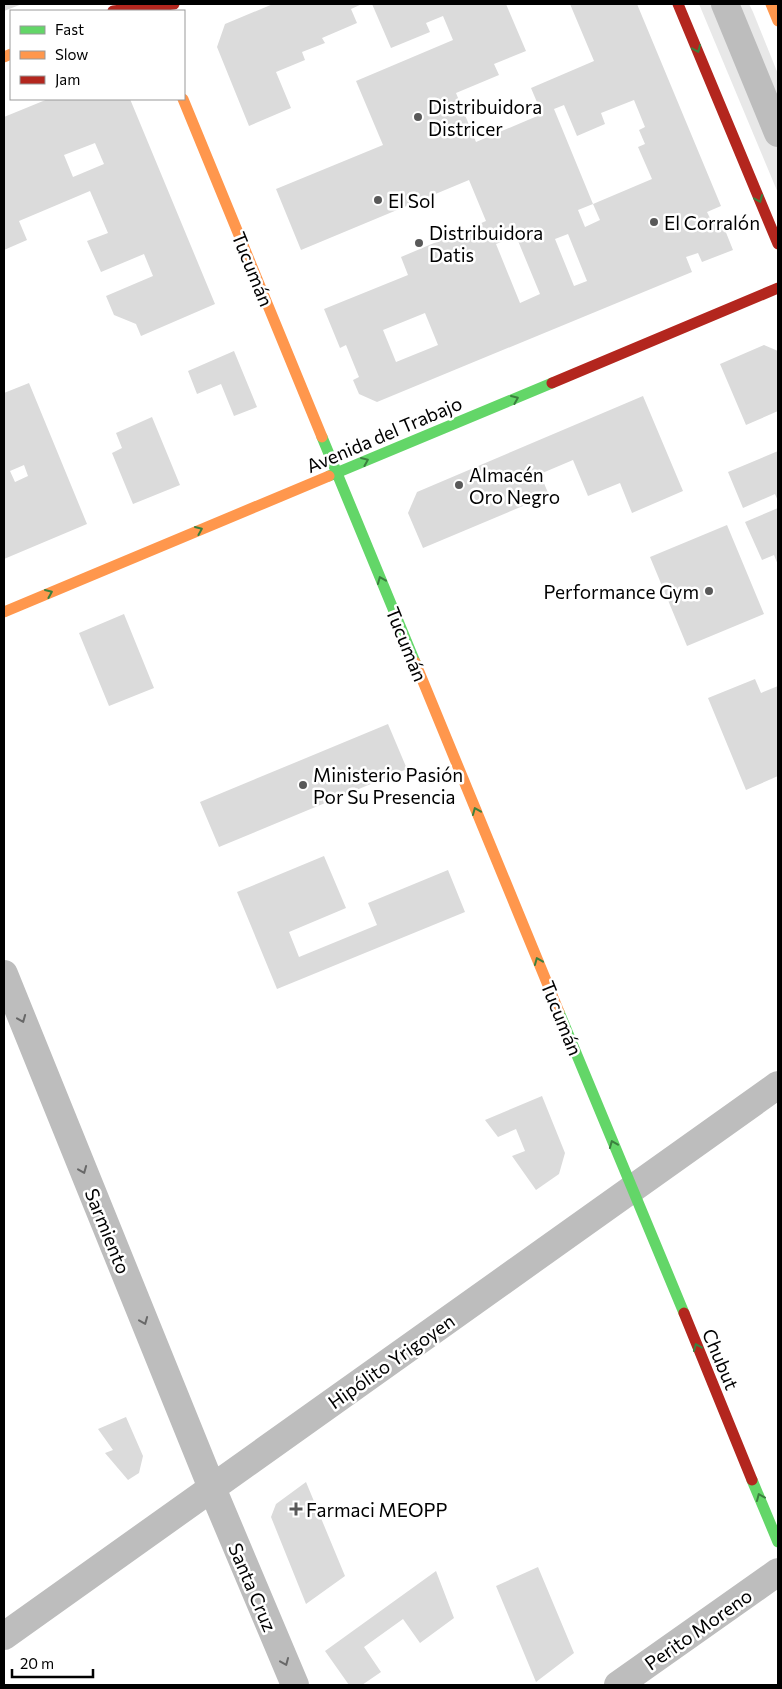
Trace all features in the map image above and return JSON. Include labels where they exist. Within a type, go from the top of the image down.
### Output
[{"type":"street","points":[[121,10],[174,4]]},
{"type":"street","points":[[678,4],[778,244]]},
{"type":"street","points":[[725,4],[778,132]]},
{"type":"street","points":[[771,4],[778,22]]},
{"type":"street","name":"Tucumán","points":[[183,100],[632,1189]]},
{"type":"street","name":"Avenida del Trabajo","points":[[4,612],[778,288]]},
{"type":"street","name":"Sarmiento","points":[[4,974],[212,1488]]},
{"type":"street","name":"Hipólito Yrigoyen","points":[[4,1636],[778,1085]]},
{"type":"street","name":"Chubut","points":[[632,1189],[778,1542]]},
{"type":"street","name":"Santa Cruz","points":[[212,1488],[295,1685]]},
{"type":"street","name":"Perito Moreno","points":[[618,1685],[778,1572]]},
{"type":"shaded area","points":[[699,4],[749,4],[753,12],[778,74],[778,193]]},
{"type":"building","points":[[4,4],[22,4],[4,11]]},
{"type":"building","points":[[273,4],[362,4],[351,9],[357,23],[322,38],[325,43],[302,52],[305,60],[276,72],[291,108],[249,126],[217,47],[225,24]]},
{"type":"building","points":[[372,4],[506,4],[526,51],[494,64],[499,75],[456,93],[476,142],[542,114],[531,88],[594,61],[570,4],[637,4],[721,206],[707,212],[713,224],[721,220],[733,250],[702,262],[698,253],[686,257],[692,272],[377,402],[359,394],[353,380],[359,377],[346,345],[340,348],[324,309],[408,275],[401,257],[486,221],[469,180],[301,250],[276,189],[383,145],[356,81],[453,40],[443,16],[426,23],[430,32],[391,48]],"holes":[[[634,100],[645,127],[639,130],[645,144],[638,147],[652,179],[593,204],[554,109],[564,105],[577,136],[605,124],[601,113]],[[593,204],[600,220],[585,227],[578,210]],[[568,234],[587,281],[574,286],[555,239]],[[516,236],[540,294],[520,303],[496,244]],[[425,313],[438,345],[396,362],[383,330]]]},
{"type":"building","points":[[46,100],[130,100],[215,304],[141,336],[136,324],[114,315],[106,296],[153,276],[144,254],[101,272],[87,241],[108,233],[90,191],[19,221],[27,240],[4,250],[4,117]],"holes":[[[95,143],[104,164],[73,177],[64,155]]]},
{"type":"building","points":[[764,345],[778,351],[778,411],[746,425],[720,364]]},
{"type":"building","points":[[234,351],[257,407],[234,416],[221,384],[197,394],[188,371]]},
{"type":"building","points":[[29,383],[87,524],[4,559],[4,393]],"holes":[[[24,465],[28,476],[15,482],[10,471]]]},
{"type":"building","points":[[643,396],[683,491],[632,513],[620,483],[588,496],[573,460],[540,474],[549,495],[423,548],[408,513],[417,492]]},
{"type":"building","points":[[152,417],[180,485],[133,504],[112,453],[122,448],[116,433]]},
{"type":"building","points":[[778,451],[778,501],[775,494],[743,508],[728,472]]},
{"type":"building","points":[[778,508],[778,565],[774,555],[762,560],[745,522]]},
{"type":"building","name":"Performance Gym","points":[[727,525],[764,614],[687,646],[650,557]]},
{"type":"building","points":[[124,614],[154,688],[109,706],[79,633]]},
{"type":"building","points":[[755,679],[761,693],[778,686],[778,776],[746,790],[708,698]]},
{"type":"building","name":"Ministerio Pasión Por Su Presencia","points":[[388,724],[407,769],[219,847],[200,802]]},
{"type":"building","points":[[324,856],[346,908],[289,932],[299,957],[377,925],[368,903],[448,870],[465,912],[277,989],[237,892]]},
{"type":"building","points":[[542,1096],[565,1153],[559,1174],[536,1190],[512,1156],[525,1151],[516,1129],[498,1137],[485,1120]]},
{"type":"building","points":[[126,1417],[143,1456],[139,1473],[128,1480],[105,1453],[113,1450],[98,1429]]},
{"type":"building","points":[[306,1482],[345,1576],[306,1604],[271,1517],[276,1504]]},
{"type":"building","points":[[538,1567],[574,1653],[536,1682],[496,1586]]},
{"type":"building","points":[[436,1571],[454,1618],[420,1643],[403,1619],[364,1647],[381,1672],[362,1685],[349,1685],[325,1651]]},
{"type":"traffic: fast","points":[[329,476],[552,383]]},
{"type":"traffic: fast","points":[[322,437],[415,662]]},
{"type":"traffic: fast","points":[[559,1012],[684,1313]]},
{"type":"traffic: fast","points":[[752,1480],[778,1542]]},
{"type":"traffic: slow","points":[[771,4],[778,21]]},
{"type":"traffic: slow","points":[[4,57],[10,54]]},
{"type":"traffic: slow","points":[[183,100],[322,437]]},
{"type":"traffic: slow","points":[[4,612],[329,476]]},
{"type":"traffic: slow","points":[[415,662],[559,1012]]},
{"type":"traffic: jam","points":[[122,10],[174,4]]},
{"type":"traffic: jam","points":[[678,4],[778,244]]},
{"type":"traffic: jam","points":[[552,383],[778,288]]},
{"type":"traffic: jam","points":[[684,1313],[752,1480]]},
{"type":"place","name":"Distribuidora Districer","points":[[418,117]]},
{"type":"place","name":"El Sol","points":[[378,200]]},
{"type":"place","name":"El Corralón","points":[[654,222]]},
{"type":"place","name":"Distribuidora Datis","points":[[419,243]]},
{"type":"place","name":"Almacén Oro Negro","points":[[459,485]]},
{"type":"place","name":"Performance Gym","points":[[709,591]]},
{"type":"place","name":"Ministerio Pasión Por Su Presencia","points":[[303,785]]},
{"type":"place","name":"Farmaci MEOPP","points":[[296,1509]]}]
